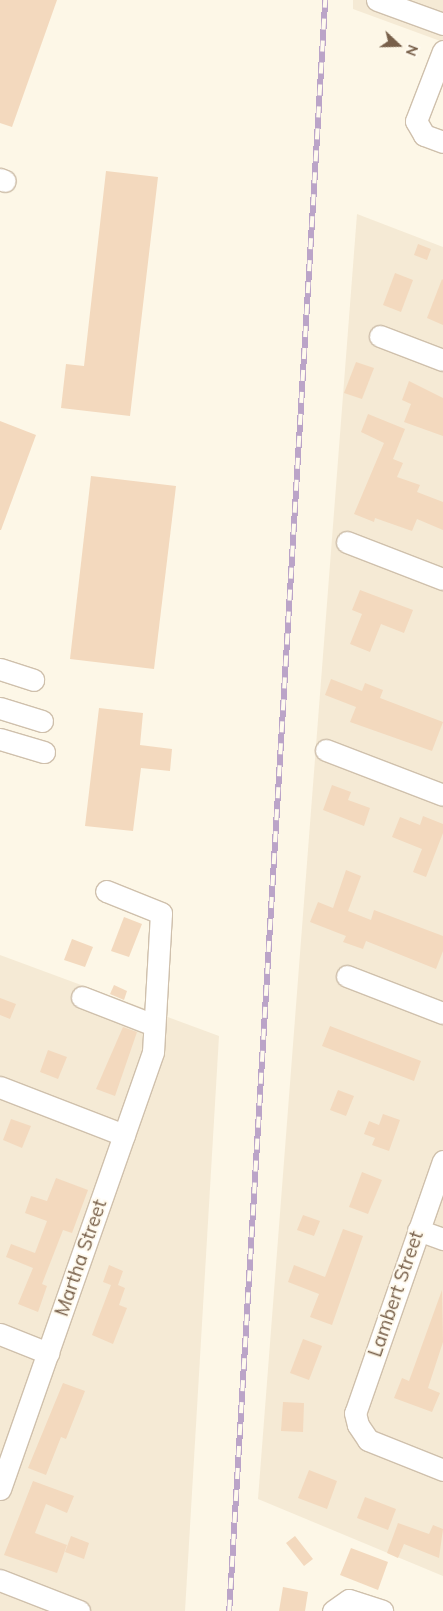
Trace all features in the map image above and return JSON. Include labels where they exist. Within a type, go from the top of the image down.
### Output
[{"type":"street","points":[[377,0],[443,24]]},
{"type":"street","points":[[443,51],[416,121],[424,135],[443,142]]},
{"type":"street","points":[[380,336],[443,360]]},
{"type":"street","points":[[347,542],[443,579]]},
{"type":"street","points":[[0,669],[33,680]]},
{"type":"street","points":[[0,708],[42,721]]},
{"type":"street","points":[[0,739],[44,752]]},
{"type":"street","points":[[326,750],[443,795]]},
{"type":"street","name":"Martha Street","points":[[0,1489],[153,1052],[161,913],[106,892]]},
{"type":"street","points":[[347,976],[443,1013]]},
{"type":"street","points":[[82,997],[154,1025]]},
{"type":"street","points":[[0,1087],[124,1135]]},
{"type":"street","name":"Lambert Street","points":[[443,1161],[356,1408],[359,1427],[368,1440],[443,1470]]},
{"type":"street","points":[[418,1230],[443,1240]]},
{"type":"street","points":[[0,1334],[48,1353]]},
{"type":"street","points":[[0,1580],[79,1611]]},
{"type":"street","points":[[333,1611],[349,1600],[382,1611]]},
{"type":"shaded area","points":[[353,0],[443,0],[443,42],[353,9]]},
{"type":"shaded area","points":[[357,214],[443,247],[443,1576],[258,1499]]},
{"type":"shaded area","points":[[0,955],[219,1036],[185,1611],[0,1611]]},
{"type":"building","points":[[0,0],[57,0],[12,127],[0,123]]},
{"type":"building","points":[[106,171],[158,177],[130,416],[61,408],[66,364],[84,366]]},
{"type":"building","points":[[418,244],[431,249],[427,260],[414,255]]},
{"type":"building","points":[[395,273],[413,280],[401,312],[383,305]]},
{"type":"building","points":[[443,280],[443,325],[427,318]]},
{"type":"building","points":[[356,362],[374,368],[362,399],[344,393]]},
{"type":"building","points":[[409,381],[443,398],[443,436],[404,422],[411,404],[402,400]]},
{"type":"building","points":[[368,414],[405,429],[393,459],[403,463],[397,477],[420,485],[417,492],[443,502],[443,530],[417,519],[412,531],[375,518],[374,522],[354,514],[384,443],[361,432]]},
{"type":"building","points":[[0,421],[36,435],[1,530],[0,530]]},
{"type":"building","points":[[91,476],[176,486],[154,669],[70,659]]},
{"type":"building","points":[[360,590],[413,610],[404,633],[381,624],[370,652],[350,644],[362,614],[352,610]]},
{"type":"building","points":[[331,679],[362,691],[365,683],[383,690],[380,698],[443,722],[432,751],[350,722],[356,707],[325,695]]},
{"type":"building","points":[[99,708],[143,713],[140,745],[172,749],[170,771],[141,768],[133,831],[85,826]]},
{"type":"building","points":[[332,785],[351,792],[348,800],[370,808],[364,826],[323,810]]},
{"type":"building","points":[[423,816],[443,824],[443,833],[426,877],[413,872],[422,849],[392,837],[400,817],[420,825]]},
{"type":"building","points":[[346,870],[361,876],[348,911],[371,920],[374,910],[443,936],[443,951],[436,969],[366,941],[363,949],[343,942],[346,936],[310,922],[318,902],[333,908]]},
{"type":"building","points":[[124,917],[142,924],[129,957],[111,951]]},
{"type":"building","points":[[72,939],[93,947],[85,967],[64,960]]},
{"type":"building","points":[[114,985],[127,991],[124,1000],[110,994]]},
{"type":"building","points":[[0,998],[16,1004],[10,1019],[0,1015]]},
{"type":"building","points":[[330,1026],[421,1061],[414,1081],[322,1046]]},
{"type":"building","points":[[123,1027],[137,1032],[115,1096],[96,1089]]},
{"type":"building","points":[[48,1050],[67,1057],[58,1079],[40,1072]]},
{"type":"building","points":[[338,1090],[354,1096],[346,1116],[330,1110]]},
{"type":"building","points":[[383,1114],[400,1120],[389,1151],[372,1145],[375,1138],[364,1134],[369,1121],[379,1125]]},
{"type":"building","points":[[11,1119],[31,1126],[22,1148],[3,1140]]},
{"type":"building","points":[[362,1172],[382,1180],[368,1214],[349,1207]]},
{"type":"building","points":[[56,1178],[88,1190],[72,1233],[63,1230],[42,1284],[47,1286],[38,1312],[18,1304],[33,1268],[6,1257],[11,1244],[35,1253],[47,1221],[25,1213],[31,1196],[47,1201]]},
{"type":"building","points":[[303,1215],[320,1221],[314,1236],[297,1230]]},
{"type":"building","points":[[343,1229],[363,1236],[332,1325],[310,1317],[319,1294],[288,1282],[294,1265],[325,1277]]},
{"type":"building","points":[[109,1265],[123,1271],[118,1285],[125,1288],[119,1305],[127,1308],[113,1344],[92,1335],[111,1285],[103,1282]]},
{"type":"building","points":[[442,1290],[443,1342],[428,1388],[440,1393],[432,1412],[394,1398],[402,1378],[409,1381]]},
{"type":"building","points":[[303,1339],[322,1346],[309,1380],[290,1373]]},
{"type":"building","points":[[63,1383],[85,1391],[66,1439],[61,1437],[46,1475],[28,1468]]},
{"type":"building","points":[[283,1402],[304,1403],[303,1432],[281,1431]]},
{"type":"building","points":[[309,1470],[337,1481],[327,1509],[298,1498]]},
{"type":"building","points":[[33,1481],[74,1496],[67,1513],[46,1504],[35,1533],[67,1545],[57,1573],[4,1555]]},
{"type":"building","points":[[365,1497],[396,1509],[388,1530],[357,1518]]},
{"type":"building","points":[[398,1523],[429,1534],[433,1525],[443,1529],[439,1558],[404,1544],[398,1558],[387,1553]]},
{"type":"building","points":[[71,1536],[89,1543],[84,1559],[65,1552]]},
{"type":"building","points":[[295,1536],[313,1559],[304,1566],[286,1543]]},
{"type":"building","points":[[351,1548],[388,1562],[378,1590],[340,1575]]},
{"type":"building","points":[[283,1587],[308,1592],[305,1611],[279,1611]]},
{"type":"railway","points":[[229,1611],[325,0]]}]
